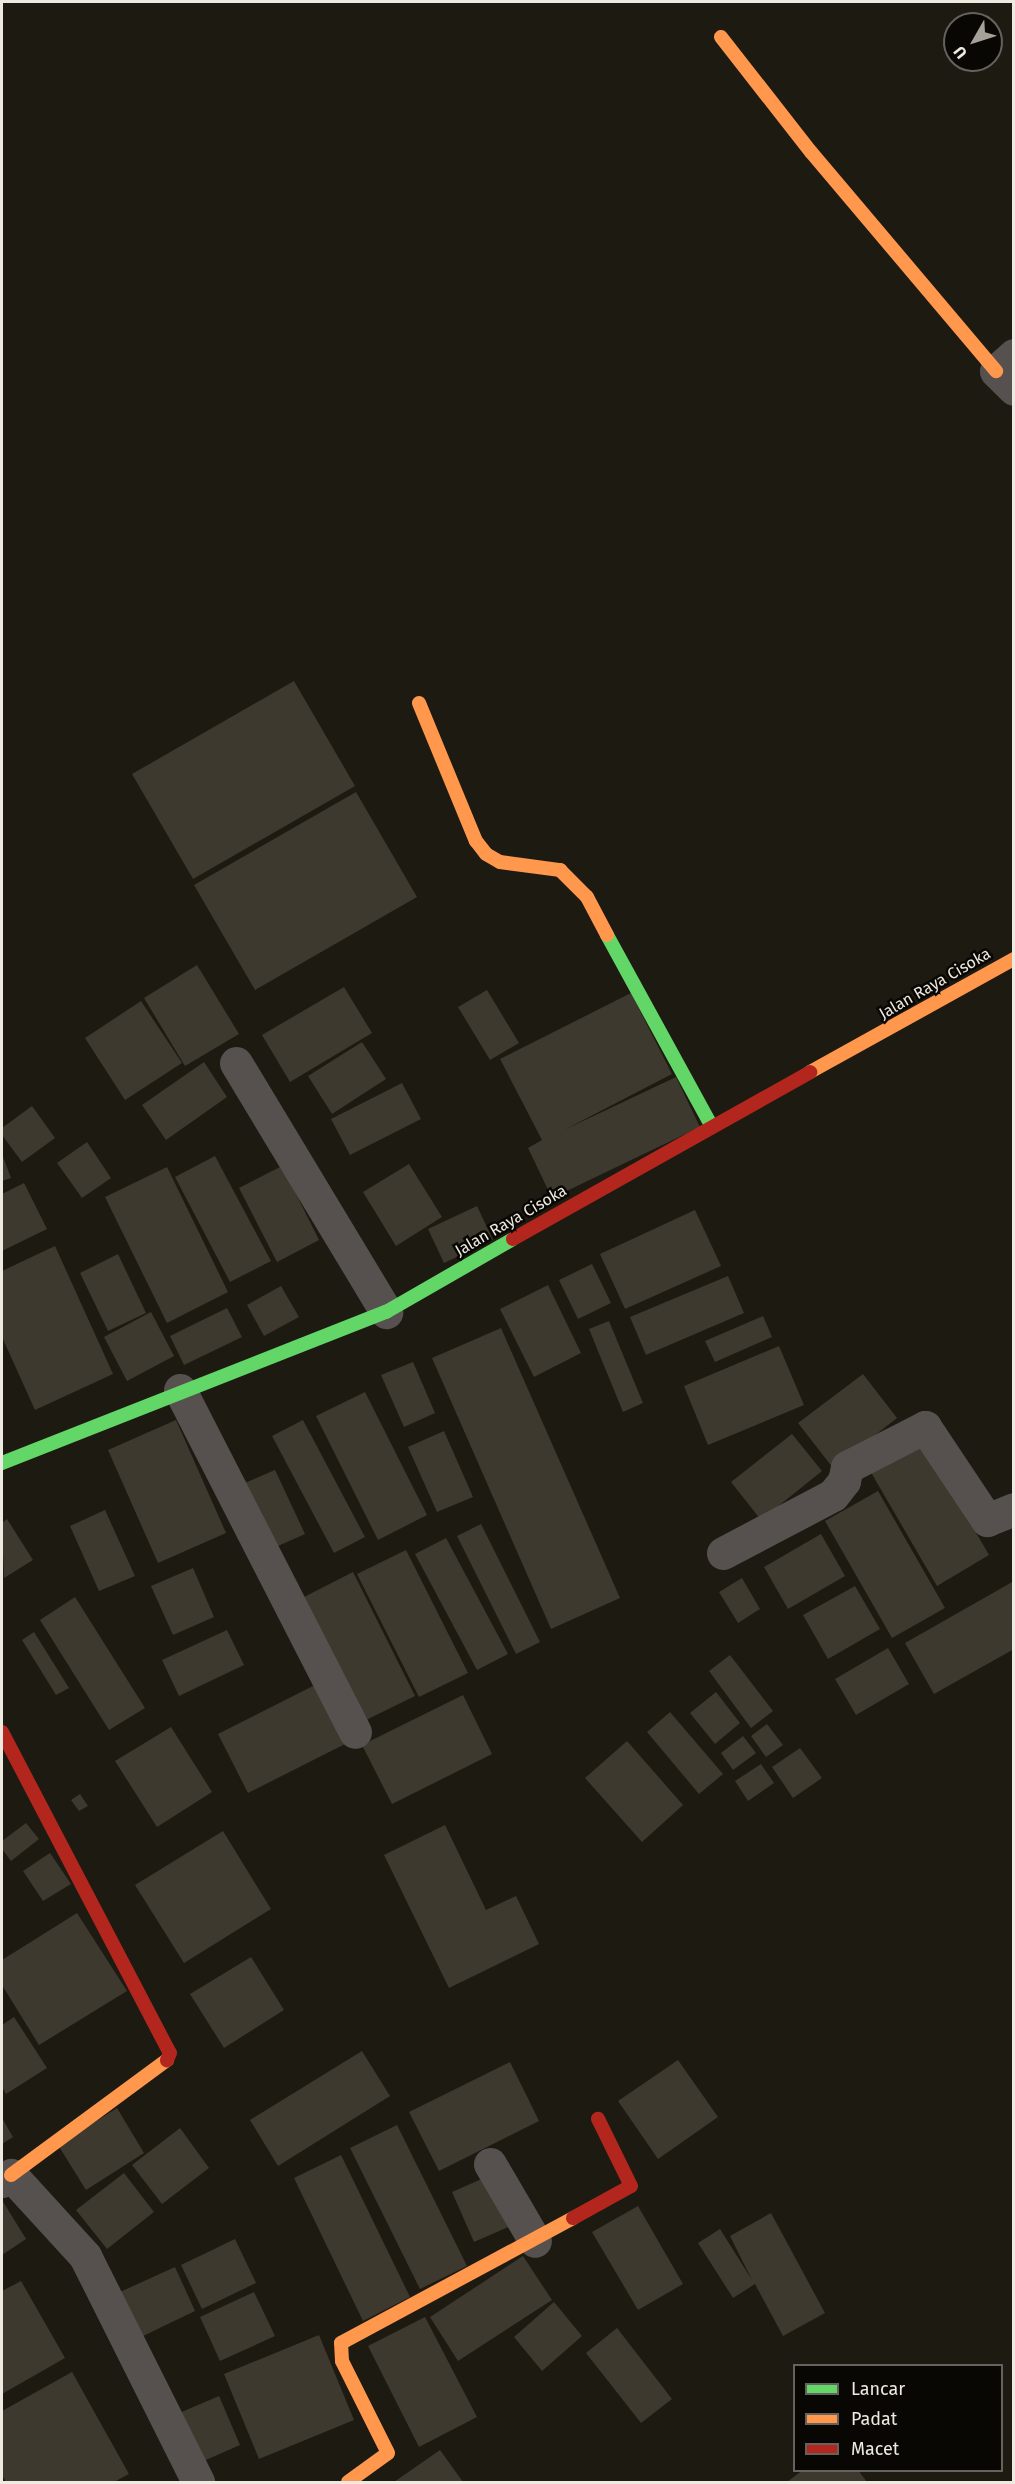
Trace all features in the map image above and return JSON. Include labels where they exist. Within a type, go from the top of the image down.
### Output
[{"type":"street","points":[[721,37],[811,152],[1008,372]]},
{"type":"street","points":[[419,703],[476,841],[486,854],[501,862],[560,870],[575,882],[587,897],[711,1125]]},
{"type":"street","name":"Jalan Raya Cisoka","points":[[2,1463],[180,1390],[386,1312],[711,1125],[948,998],[1014,958]]},
{"type":"street","points":[[236,1063],[386,1312]]},
{"type":"street","points":[[180,1390],[355,1732]]},
{"type":"street","points":[[723,1553],[833,1496],[844,1480],[848,1467],[925,1427],[987,1520],[1007,1519]]},
{"type":"street","points":[[2,1732],[170,2053],[165,2064],[6,2178],[85,2256],[198,2482]]},
{"type":"street","points":[[348,2482],[388,2453],[342,2361],[341,2343],[535,2241],[631,2186],[598,2119]]},
{"type":"street","points":[[490,2164],[535,2241]]},
{"type":"building","points":[[294,681],[355,786],[193,879],[132,774]]},
{"type":"building","points":[[356,792],[417,897],[255,990],[194,885]]},
{"type":"building","points":[[197,965],[239,1034],[185,1066],[144,998]]},
{"type":"building","points":[[344,987],[372,1033],[290,1082],[262,1035]]},
{"type":"building","points":[[487,990],[519,1043],[490,1060],[458,1007]]},
{"type":"building","points":[[631,993],[672,1074],[564,1130],[676,1077],[700,1127],[552,1198],[528,1148],[542,1140],[500,1059]]},
{"type":"building","points":[[141,1001],[182,1063],[125,1100],[85,1038]]},
{"type":"building","points":[[362,1042],[386,1079],[332,1114],[308,1076]]},
{"type":"building","points":[[204,1062],[227,1097],[166,1140],[142,1105]]},
{"type":"building","points":[[402,1083],[421,1119],[350,1155],[331,1119]]},
{"type":"building","points":[[32,1106],[55,1138],[22,1162],[2,1135],[2,1128]]},
{"type":"building","points":[[87,1142],[111,1178],[82,1198],[57,1163]]},
{"type":"building","points":[[2,1154],[11,1178],[2,1181]]},
{"type":"building","points":[[215,1156],[271,1261],[230,1282],[175,1177]]},
{"type":"building","points":[[409,1164],[442,1217],[396,1246],[363,1192]]},
{"type":"building","points":[[282,1166],[319,1240],[277,1262],[239,1188]]},
{"type":"building","points":[[167,1167],[228,1292],[167,1323],[105,1197]]},
{"type":"building","points":[[24,1183],[47,1229],[2,1251],[2,1194]]},
{"type":"building","points":[[477,1206],[493,1240],[444,1263],[428,1229]]},
{"type":"building","points":[[695,1210],[721,1266],[625,1309],[600,1254]]},
{"type":"building","points":[[55,1246],[113,1374],[35,1410],[2,1337],[2,1271]]},
{"type":"building","points":[[118,1254],[146,1313],[108,1331],[80,1273]]},
{"type":"building","points":[[592,1264],[611,1303],[578,1319],[559,1280]]},
{"type":"building","points":[[728,1276],[744,1313],[646,1355],[630,1317]]},
{"type":"building","points":[[548,1285],[581,1353],[534,1377],[500,1309]]},
{"type":"building","points":[[281,1286],[299,1317],[264,1336],[247,1305]]},
{"type":"building","points":[[227,1308],[242,1337],[184,1365],[170,1336]]},
{"type":"building","points":[[151,1312],[174,1356],[127,1381],[104,1337]]},
{"type":"building","points":[[763,1316],[772,1337],[715,1362],[705,1341]]},
{"type":"building","points":[[609,1321],[643,1403],[623,1412],[589,1329]]},
{"type":"building","points":[[501,1328],[620,1598],[551,1629],[432,1358]]},
{"type":"building","points":[[779,1346],[804,1405],[708,1445],[684,1386]]},
{"type":"building","points":[[413,1362],[435,1413],[404,1427],[381,1375]]},
{"type":"building","points":[[863,1374],[897,1418],[833,1468],[798,1423]]},
{"type":"building","points":[[365,1392],[427,1515],[378,1540],[316,1416]]},
{"type":"building","points":[[176,1420],[226,1533],[158,1563],[108,1450]]},
{"type":"building","points":[[303,1420],[365,1537],[334,1553],[272,1436]]},
{"type":"building","points":[[444,1431],[473,1497],[437,1512],[408,1447]]},
{"type":"building","points":[[792,1434],[822,1471],[761,1520],[731,1482]]},
{"type":"building","points":[[921,1438],[989,1555],[937,1586],[869,1469]]},
{"type":"building","points":[[275,1470],[305,1534],[269,1550],[240,1485]]},
{"type":"building","points":[[878,1491],[945,1608],[892,1638],[825,1521]]},
{"type":"building","points":[[105,1510],[135,1576],[99,1591],[70,1526]]},
{"type":"building","points":[[7,1519],[33,1560],[4,1578],[2,1523]]},
{"type":"building","points":[[481,1524],[540,1642],[516,1654],[457,1536]]},
{"type":"building","points":[[821,1534],[845,1576],[788,1609],[764,1567]]},
{"type":"building","points":[[446,1538],[508,1654],[477,1670],[415,1554]]},
{"type":"building","points":[[406,1550],[468,1673],[419,1697],[357,1574]]},
{"type":"building","points":[[193,1568],[214,1617],[173,1635],[151,1586]]},
{"type":"building","points":[[353,1572],[415,1696],[366,1720],[304,1597]]},
{"type":"building","points":[[742,1578],[760,1609],[738,1623],[719,1592]]},
{"type":"building","points":[[1014,1581],[1014,1649],[934,1694],[905,1643]]},
{"type":"building","points":[[855,1586],[880,1629],[828,1659],[803,1615]]},
{"type":"building","points":[[75,1597],[145,1708],[109,1730],[40,1620]]},
{"type":"building","points":[[227,1630],[244,1665],[179,1696],[162,1660]]},
{"type":"building","points":[[34,1632],[69,1688],[56,1695],[22,1640]]},
{"type":"building","points":[[888,1648],[909,1684],[856,1715],[835,1679]]},
{"type":"building","points":[[730,1655],[773,1711],[751,1728],[709,1671]]},
{"type":"building","points":[[319,1683],[349,1742],[248,1793],[218,1734]]},
{"type":"building","points":[[716,1692],[740,1723],[715,1744],[690,1713]]},
{"type":"building","points":[[463,1695],[492,1754],[392,1804],[362,1745]]},
{"type":"building","points":[[670,1712],[723,1774],[699,1794],[647,1732]]},
{"type":"building","points":[[767,1724],[783,1745],[766,1757],[751,1736]]},
{"type":"building","points":[[171,1727],[212,1792],[157,1827],[115,1761]]},
{"type":"building","points":[[743,1736],[756,1753],[733,1770],[721,1753]]},
{"type":"building","points":[[627,1741],[683,1805],[642,1842],[585,1778]]},
{"type":"building","points":[[800,1748],[822,1778],[793,1798],[772,1767]]},
{"type":"building","points":[[761,1764],[774,1783],[748,1801],[735,1781]]},
{"type":"building","points":[[80,1794],[88,1806],[79,1811],[71,1800]]},
{"type":"building","points":[[26,1823],[39,1839],[11,1861],[2,1849],[2,1841]]},
{"type":"building","points":[[445,1825],[486,1910],[516,1896],[539,1944],[449,1988],[384,1855]]},
{"type":"building","points":[[223,1831],[271,1909],[184,1963],[135,1885]]},
{"type":"building","points":[[50,1853],[71,1884],[43,1901],[23,1871]]},
{"type":"building","points":[[77,1913],[127,1991],[39,2045],[2,1985],[2,1960]]},
{"type":"building","points":[[251,1957],[284,2010],[224,2048],[190,1994]]},
{"type":"building","points":[[14,2017],[47,2068],[6,2094],[2,2087],[2,2025]]},
{"type":"building","points":[[362,2051],[390,2096],[278,2166],[250,2120]]},
{"type":"building","points":[[678,2060],[718,2117],[658,2159],[618,2101]]},
{"type":"building","points":[[510,2062],[539,2121],[439,2171],[409,2112]]},
{"type":"building","points":[[117,2108],[144,2153],[86,2190],[58,2145]]},
{"type":"building","points":[[2,2118],[13,2137],[2,2144]]},
{"type":"building","points":[[397,2125],[467,2266],[420,2289],[350,2148]]},
{"type":"building","points":[[180,2128],[209,2168],[162,2204],[132,2165]]},
{"type":"building","points":[[341,2155],[410,2297],[363,2321],[294,2178]]},
{"type":"building","points":[[124,2173],[154,2212],[107,2249],[76,2210]]},
{"type":"building","points":[[493,2174],[515,2224],[474,2242],[452,2192]]},
{"type":"building","points":[[2,2200],[26,2239],[2,2255]]},
{"type":"building","points":[[638,2206],[683,2284],[638,2310],[592,2232]]},
{"type":"building","points":[[771,2213],[825,2313],[783,2336],[755,2284],[733,2298],[698,2243],[720,2229],[752,2280],[730,2236]]},
{"type":"building","points":[[235,2239],[256,2283],[202,2309],[181,2265]]},
{"type":"building","points":[[523,2256],[552,2300],[458,2361],[430,2317]]},
{"type":"building","points":[[175,2267],[195,2311],[141,2337],[120,2292]]},
{"type":"building","points":[[21,2281],[65,2358],[2,2394],[2,2291]]},
{"type":"building","points":[[254,2292],[275,2336],[220,2361],[200,2317]]},
{"type":"building","points":[[554,2302],[582,2336],[542,2371],[514,2337]]},
{"type":"building","points":[[425,2317],[477,2417],[419,2447],[368,2346]]},
{"type":"building","points":[[617,2328],[672,2399],[641,2423],[586,2353]]},
{"type":"building","points":[[319,2335],[354,2420],[259,2459],[224,2374]]},
{"type":"building","points":[[72,2372],[129,2474],[114,2482],[6,2482],[2,2475],[2,2411]]},
{"type":"building","points":[[219,2396],[240,2445],[199,2463],[177,2414]]},
{"type":"building","points":[[440,2450],[463,2482],[394,2482]]},
{"type":"building","points":[[800,2472],[860,2472],[867,2482],[787,2482]]},
{"type":"traffic: fast","points":[[607,935],[711,1125]]},
{"type":"traffic: fast","points":[[2,1463],[386,1312],[513,1239]]},
{"type":"traffic: slow","points":[[721,37],[811,152],[996,371]]},
{"type":"traffic: slow","points":[[419,703],[476,841],[486,854],[500,862],[560,870],[587,897],[607,935]]},
{"type":"traffic: slow","points":[[810,1072],[1014,959]]},
{"type":"traffic: slow","points":[[11,2175],[167,2060]]},
{"type":"traffic: slow","points":[[348,2482],[388,2453],[342,2361],[341,2343],[573,2218]]},
{"type":"traffic: jam","points":[[513,1239],[810,1072]]},
{"type":"traffic: jam","points":[[2,1732],[170,2053],[167,2060]]},
{"type":"traffic: jam","points":[[573,2218],[631,2186],[598,2119]]}]
